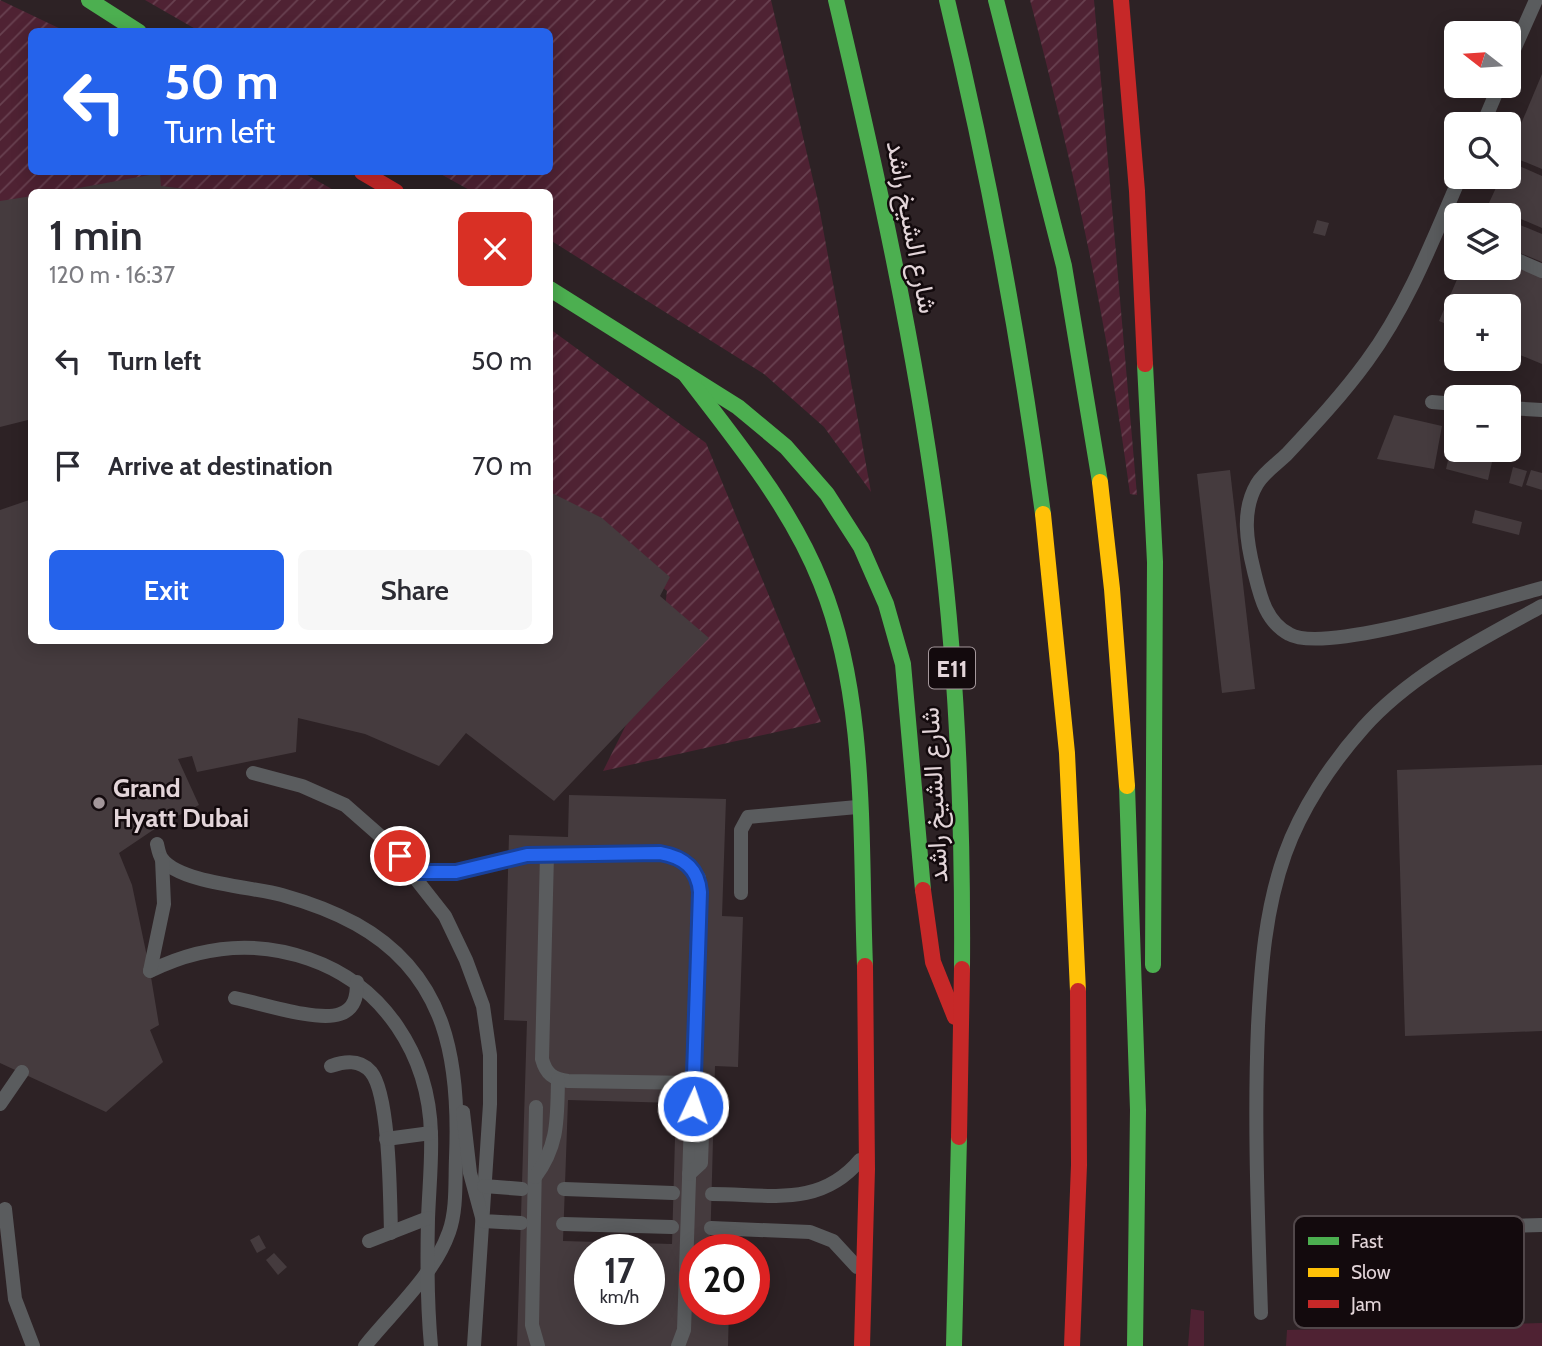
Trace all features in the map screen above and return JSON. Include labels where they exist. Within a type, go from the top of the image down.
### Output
[{"type":"main road","points":[[89,0],[133,28]]},
{"type":"main road","name":"شارع الشيخ راشد","points":[[836,0],[893,253],[943,559],[956,716],[962,847],[962,1032],[954,1346]]},
{"type":"main road","points":[[947,0],[1001,243],[1031,421],[1055,613],[1069,781],[1078,962],[1079,1143],[1072,1346]]},
{"type":"main road","points":[[996,0],[1037,154],[1072,305],[1109,554],[1128,795],[1135,957],[1138,1267],[1135,1346]]},
{"type":"main road","points":[[1121,0],[1137,191],[1155,562],[1153,976]]},
{"type":"main road","points":[[367,175],[391,189]]},
{"type":"main road","points":[[553,291],[738,407],[786,447],[827,494],[861,547],[887,604],[903,664],[926,925],[933,962],[962,1032]]},
{"type":"main road","points":[[685,374],[773,490],[806,546],[834,617],[853,705],[870,1148],[862,1346]]},
{"type":"main road","points":[[1138,1267],[1150,1206],[1154,1097]]},
{"type":"lane","points":[[1521,33],[1535,0]]},
{"type":"lane","points":[[1455,189],[1402,307],[1368,360],[1328,409],[1258,483],[1248,509],[1247,534],[1254,570],[1264,610],[1289,635],[1324,638],[1362,636],[1542,588]]},
{"type":"lane","points":[[1521,262],[1542,271]]},
{"type":"lane","points":[[1432,402],[1444,403]]},
{"type":"lane","points":[[1521,409],[1542,411]]},
{"type":"lane","points":[[1261,1313],[1255,1095],[1260,999],[1265,925],[1285,853],[1318,786],[1364,727],[1420,678],[1542,606]]},
{"type":"lane","points":[[253,773],[302,786],[345,805],[386,841],[445,916],[483,1006],[490,1055],[483,1221],[476,1277],[474,1346]]},
{"type":"lane","points":[[741,893],[741,830],[748,817],[858,807]]},
{"type":"lane","points":[[157,844],[162,859],[164,881],[162,926],[150,971],[175,958],[213,948],[252,947],[290,952],[327,965],[357,982],[377,998],[400,1027],[417,1060],[427,1096],[432,1133],[427,1271],[431,1346]]},
{"type":"lane","points":[[413,872],[456,872],[509,858],[547,854],[660,853],[676,856],[689,865],[699,878],[684,1330],[678,1346]]},
{"type":"lane","points":[[547,854],[542,1059],[544,1069],[558,1080],[694,1083]]},
{"type":"lane","points":[[162,859],[181,871],[207,880],[282,895],[357,924],[391,949],[419,981],[440,1017],[453,1058],[457,1105],[450,1230],[427,1271],[365,1346]]},
{"type":"lane","points":[[235,998],[317,1014],[340,1014],[351,1008],[358,995],[357,982]]},
{"type":"lane","points":[[331,1066],[345,1061],[360,1063],[371,1072],[377,1086],[386,1139],[391,1233]]},
{"type":"lane","points":[[0,1104],[22,1072]]},
{"type":"lane","points":[[535,1177],[552,1152],[556,1130],[558,1080]]},
{"type":"lane","points":[[457,1105],[465,1119],[470,1173],[483,1221]]},
{"type":"lane","points":[[536,1107],[532,1325],[538,1346]]},
{"type":"lane","points":[[689,1174],[701,1163],[704,1108]]},
{"type":"lane","points":[[386,1139],[432,1133]]},
{"type":"lane","points":[[712,1194],[813,1194],[838,1182],[870,1148]]},
{"type":"lane","points":[[484,1186],[522,1189]]},
{"type":"lane","points":[[564,1189],[673,1193]]},
{"type":"lane","points":[[5,1209],[15,1299],[33,1346]]},
{"type":"lane","points":[[369,1241],[428,1219]]},
{"type":"lane","points":[[483,1221],[521,1223]]},
{"type":"lane","points":[[564,1224],[672,1227]]},
{"type":"lane","points":[[1524,1225],[1542,1225]]},
{"type":"lane","points":[[710,1228],[797,1231],[822,1235],[844,1251],[866,1278]]},
{"type":"shaded area","points":[[0,0],[59,28],[28,28],[28,175],[307,175],[332,189],[28,189],[28,408],[0,419]]},
{"type":"shaded area","points":[[145,0],[771,0],[818,201],[871,492],[824,427],[764,374],[553,242],[553,189],[468,189],[442,175],[553,175],[553,28],[194,28]]},
{"type":"shaded area","points":[[1030,0],[1094,0],[1137,495],[1130,494],[1088,246]]},
{"type":"shaded area","points":[[553,331],[706,443],[821,722],[603,771],[658,661],[667,591],[553,496]]},
{"type":"shaded area","points":[[1191,1309],[1204,1311],[1204,1346],[1188,1346]]},
{"type":"shaded area","points":[[1524,1323],[1542,1323],[1542,1346],[1286,1346],[1287,1330],[1524,1328]]},
{"type":"building","points":[[1542,74],[1542,169],[1521,160],[1521,124]]},
{"type":"building","points":[[1521,167],[1542,176],[1542,228],[1521,219],[1521,203],[1489,203],[1495,189],[1521,189]]},
{"type":"building","points":[[160,175],[161,186],[186,189],[73,189]]},
{"type":"building","points":[[28,197],[28,420],[0,427],[0,201]]},
{"type":"building","points":[[1317,220],[1329,223],[1325,236],[1313,233]]},
{"type":"building","points":[[1521,225],[1542,234],[1542,262],[1521,253]]},
{"type":"building","points":[[1521,268],[1542,277],[1542,364],[1521,355],[1521,294],[1451,294],[1457,280],[1521,280]]},
{"type":"building","points":[[1444,309],[1444,323],[1439,321]]},
{"type":"building","points":[[1394,415],[1442,426],[1434,469],[1377,459]]},
{"type":"building","points":[[1448,462],[1492,462],[1488,480],[1446,469]]},
{"type":"building","points":[[1513,467],[1527,471],[1522,487],[1509,483]]},
{"type":"building","points":[[1230,470],[1255,689],[1222,693],[1197,474]]},
{"type":"building","points":[[1531,470],[1542,473],[1542,490],[1526,485]]},
{"type":"building","name":"Grand Hyatt Dubai","points":[[553,494],[602,518],[670,577],[660,596],[709,638],[554,801],[466,733],[439,766],[365,734],[298,718],[296,752],[197,772],[192,756],[178,759],[199,805],[162,824],[119,853],[132,885],[150,971],[159,1025],[150,1030],[163,1062],[106,1112],[0,1063],[0,510],[28,500],[28,644],[553,644]]},
{"type":"building","points":[[1475,510],[1522,522],[1519,535],[1472,523]]},
{"type":"building","points":[[1542,765],[1542,1031],[1405,1036],[1397,770]]},
{"type":"building","points":[[569,795],[726,799],[722,916],[743,917],[738,1067],[715,1066],[710,1234],[679,1234],[679,1325],[729,1325],[728,1346],[517,1346],[527,1021],[504,1020],[509,835],[568,837]],"holes":[[[568,1100],[676,1103],[672,1244],[665,1244],[665,1325],[574,1325],[574,1241],[563,1241]]]},
{"type":"building","points":[[259,1235],[266,1248],[257,1253],[250,1240]]},
{"type":"building","points":[[274,1253],[287,1267],[278,1275],[266,1260]]},
{"type":"traffic: fast","points":[[89,0],[133,28]]},
{"type":"traffic: fast","points":[[836,0],[895,266],[920,400],[940,535],[958,752],[962,969]]},
{"type":"traffic: fast","points":[[947,0],[1002,256],[1043,514]]},
{"type":"traffic: fast","points":[[996,0],[1064,266],[1100,482]]},
{"type":"traffic: fast","points":[[553,291],[738,407],[786,447],[827,494],[861,547],[886,604],[903,664],[923,890]]},
{"type":"traffic: fast","points":[[1145,364],[1155,562],[1153,965]]},
{"type":"traffic: fast","points":[[685,374],[778,500],[808,554],[836,628],[847,674],[859,772],[865,966]]},
{"type":"traffic: fast","points":[[1127,786],[1138,1110],[1135,1346]]},
{"type":"traffic: fast","points":[[954,1346],[959,1137]]},
{"type":"traffic: slow","points":[[1100,482],[1112,589],[1127,786]]},
{"type":"traffic: slow","points":[[1043,514],[1067,753],[1078,991]]},
{"type":"traffic: jam","points":[[1121,0],[1137,191],[1145,364]]},
{"type":"traffic: jam","points":[[367,175],[391,189]]},
{"type":"traffic: jam","points":[[923,890],[933,962],[955,1017]]},
{"type":"traffic: jam","points":[[862,1346],[867,1169],[865,966]]},
{"type":"traffic: jam","points":[[959,1137],[962,969]]},
{"type":"traffic: jam","points":[[1072,1346],[1079,1165],[1078,991]]},
{"type":"place","name":"Grand Hyatt Dubai","points":[[99,803]]},
{"type":"route","points":[[400,856],[413,872],[435,873],[456,872],[509,858],[547,854],[660,853],[676,856],[689,865],[699,878],[700,892],[693,1106]]}]
